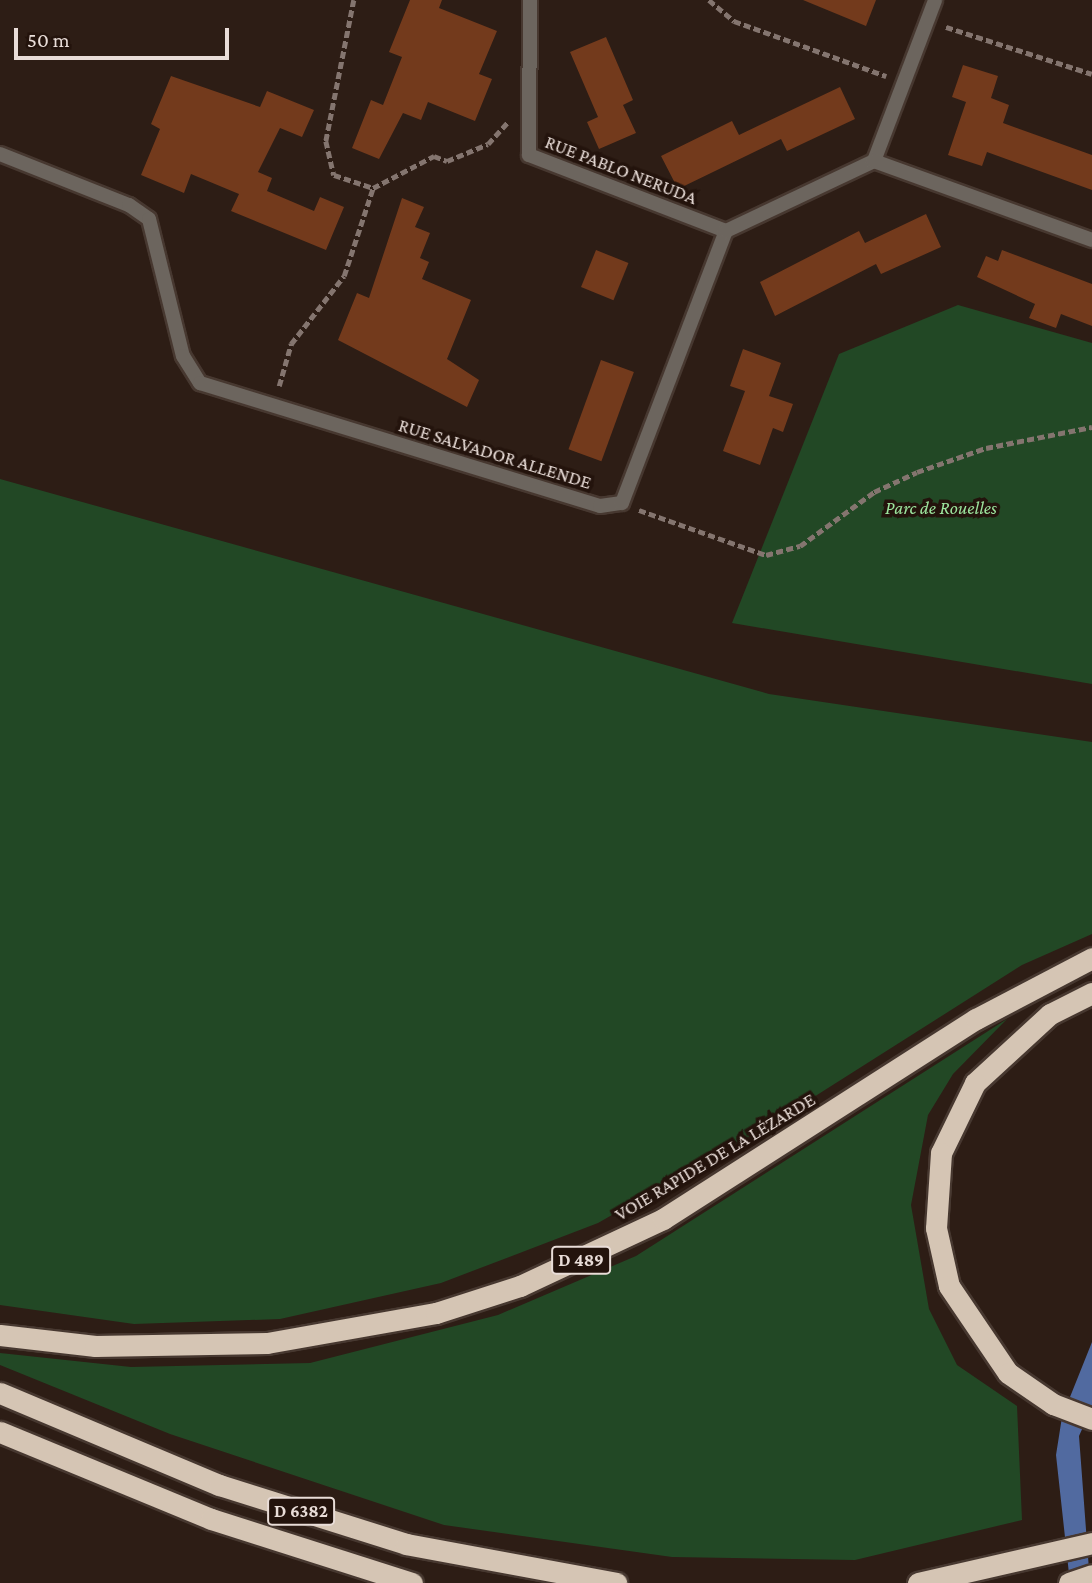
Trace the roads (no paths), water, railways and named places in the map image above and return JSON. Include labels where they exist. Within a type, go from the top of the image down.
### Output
[{"type":"highway","name":"VOIE RAPIDE DE LA LÉZARDE","points":[[0,1335],[95,1346],[267,1343],[436,1313],[520,1286],[663,1219],[976,1019],[1092,958]]},
{"type":"highway","points":[[1092,993],[1050,1014],[975,1083],[941,1153],[936,1228],[949,1286],[1008,1373],[1053,1404],[1092,1419]]},
{"type":"highway","name":"D 6382","points":[[0,1393],[219,1485],[406,1544],[616,1583]]},
{"type":"highway","name":"D 6382","points":[[0,1432],[211,1519],[412,1583]]},
{"type":"highway","points":[[918,1583],[1059,1553],[1092,1543]]},
{"type":"highway","points":[[1069,1583],[1092,1575]]},
{"type":"street","name":"RUE PABLO NERUDA","points":[[530,0],[529,155],[726,231]]},
{"type":"street","points":[[726,231],[874,161],[935,0]]},
{"type":"street","name":"RUE SALVADOR ALLENDE","points":[[0,154],[129,205],[149,219],[183,356],[200,383],[600,506],[622,503],[726,231]]},
{"type":"street","points":[[874,161],[1092,240]]},
{"type":"water","points":[[1092,1342],[1092,1407],[1079,1436],[1090,1583],[1070,1583],[1056,1455],[1062,1417]]},
{"type":"park label","name":"Parc de Rouelles","points":[[941,508]]}]
